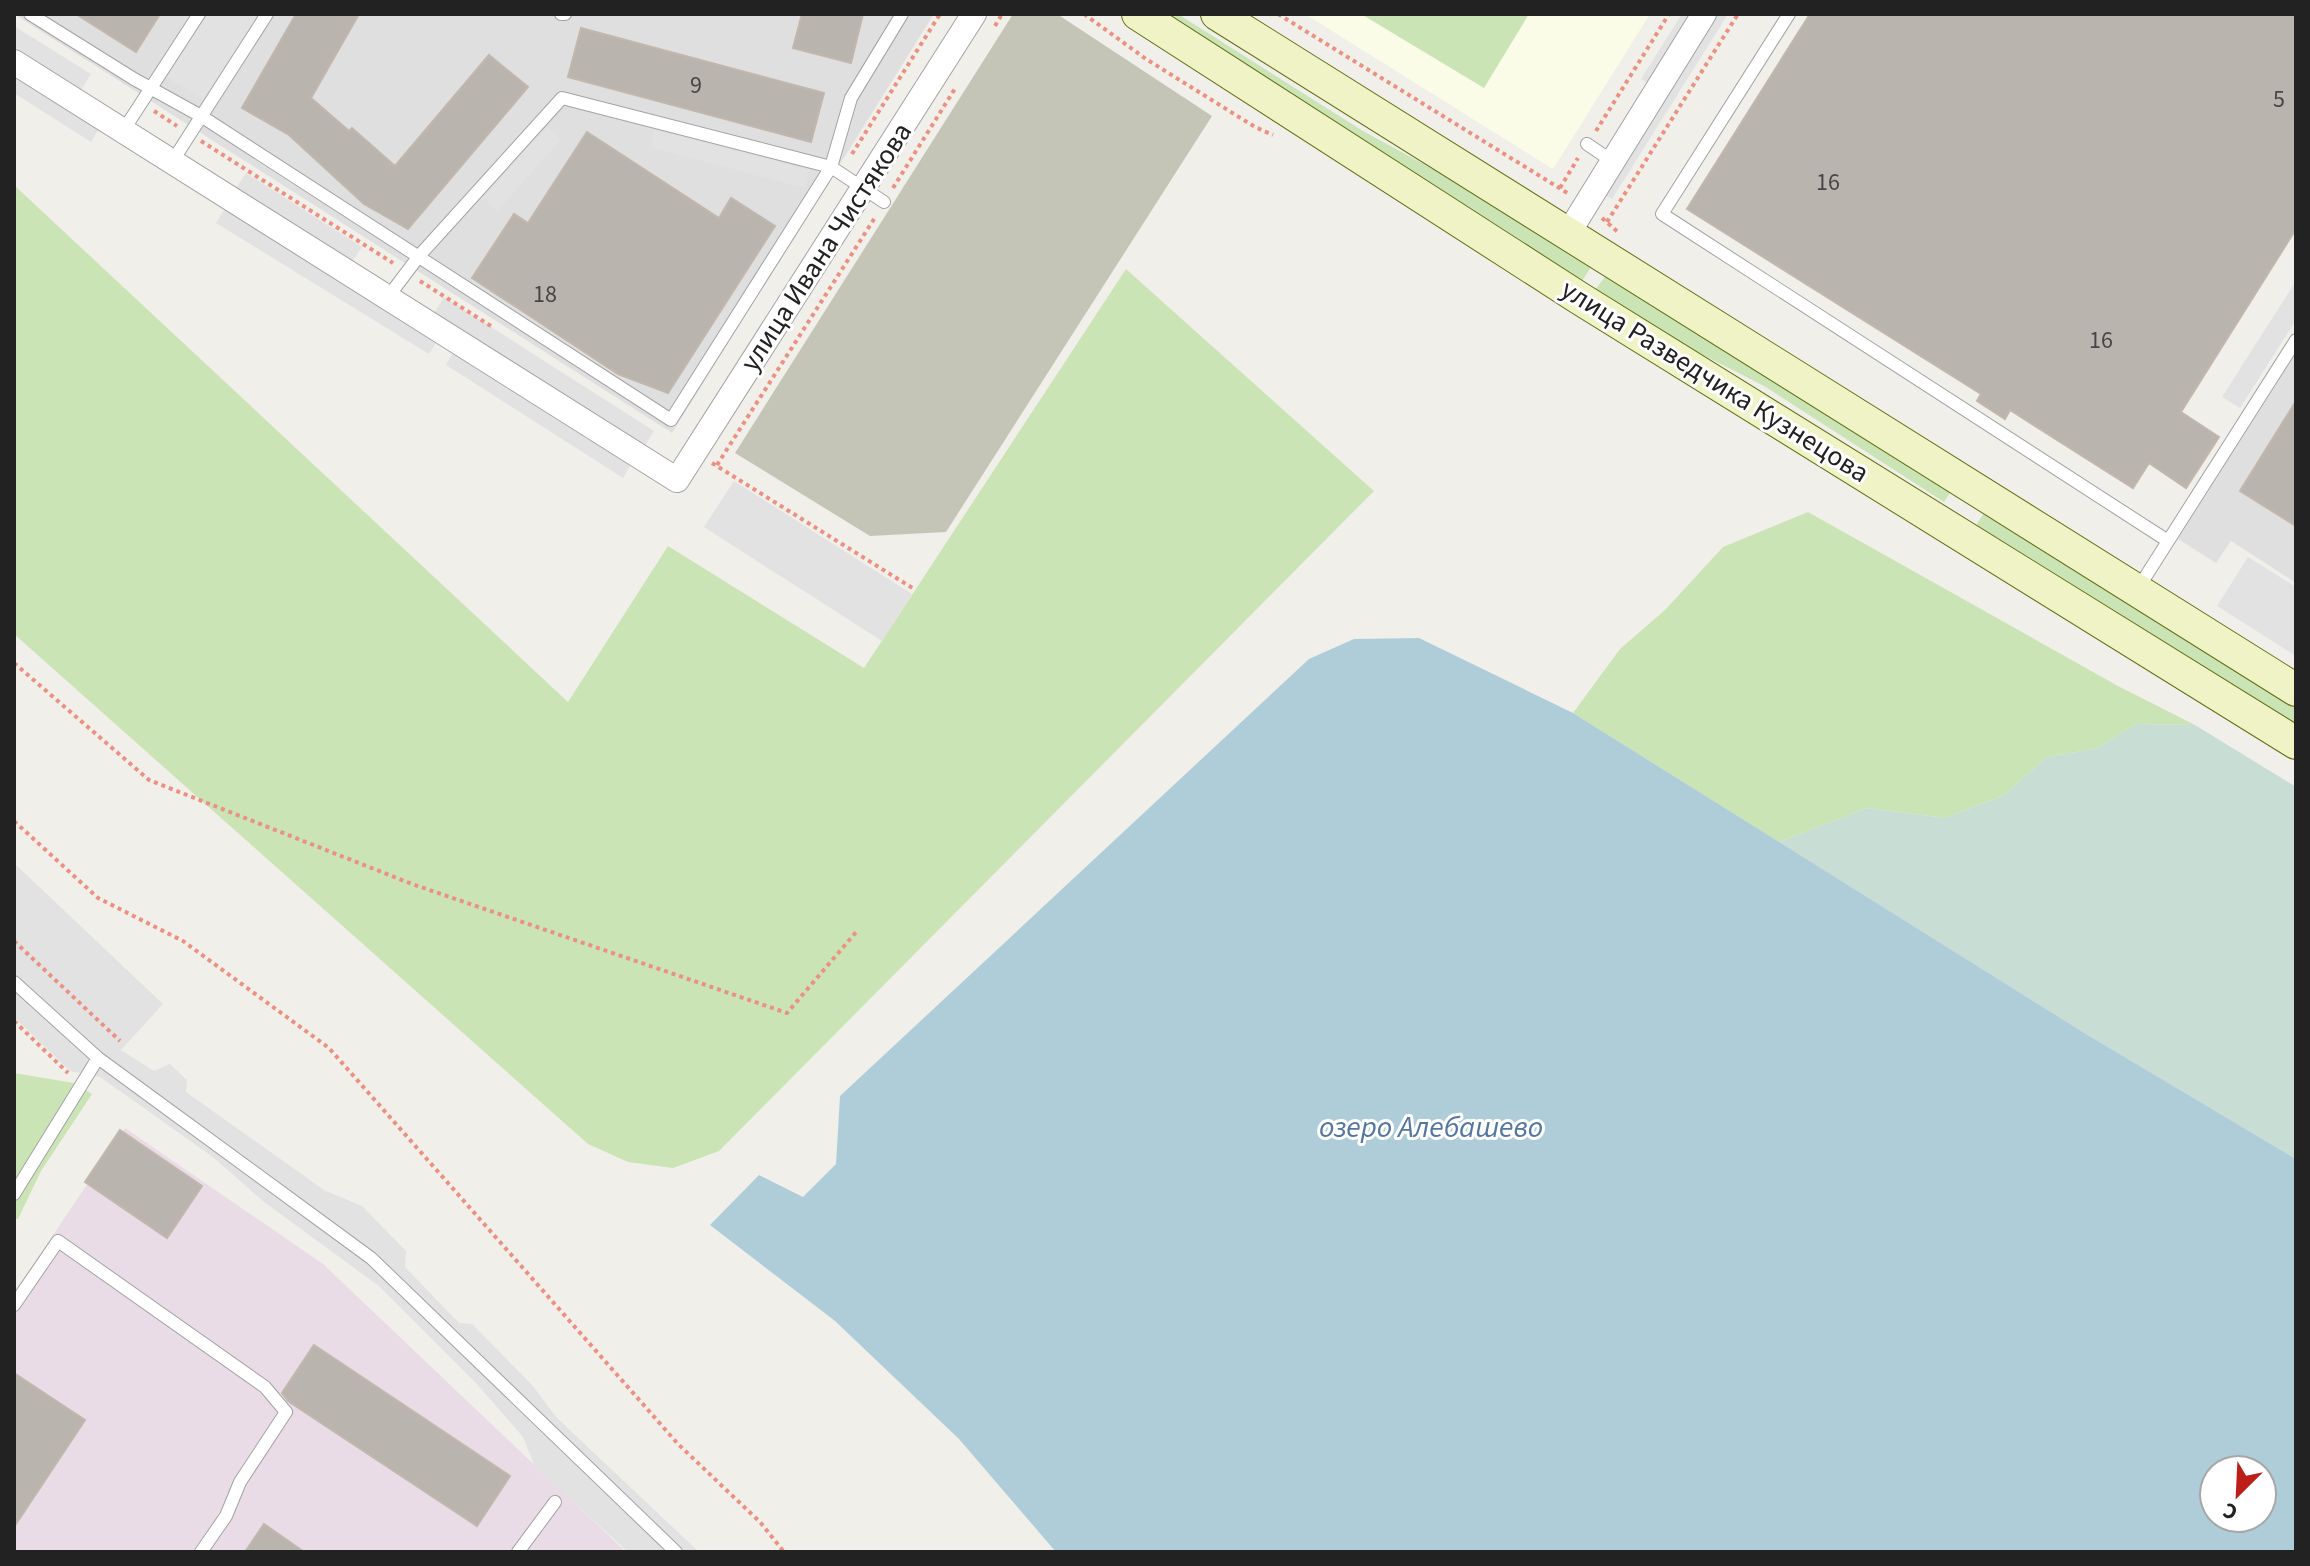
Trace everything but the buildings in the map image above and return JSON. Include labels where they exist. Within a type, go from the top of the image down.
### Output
[{"type":"main road","name":"улица Разведчика Кузнецова","points":[[1138,14],[1579,298],[2296,743]]},
{"type":"main road","name":"улица Разведчика Кузнецова","points":[[1217,14],[2296,690]]},
{"type":"main road","points":[[1926,512],[1943,516],[1963,508],[1966,497],[1950,472]]},
{"type":"street","points":[[1569,232],[1704,14]]},
{"type":"street","name":"улица Ивана Чистякова","points":[[388,297],[677,480],[863,188],[984,21]]},
{"type":"street","points":[[14,62],[388,297]]},
{"type":"lane","points":[[30,14],[134,79],[201,116],[671,420],[831,167],[851,98],[902,14]]},
{"type":"lane","points":[[123,131],[199,14]]},
{"type":"lane","points":[[172,162],[267,14]]},
{"type":"lane","points":[[1789,14],[1662,214],[2168,541]]},
{"type":"lane","points":[[388,297],[419,256],[562,98],[831,167],[884,202]]},
{"type":"lane","points":[[1587,144],[1612,161]]},
{"type":"lane","points":[[2137,590],[2296,340]]},
{"type":"lane","points":[[14,982],[98,1058],[371,1258],[676,1552]]},
{"type":"lane","points":[[14,1194],[98,1058]]},
{"type":"lane","points":[[14,1305],[58,1241],[265,1387],[286,1412],[240,1482],[226,1516],[201,1552]]},
{"type":"lane","points":[[518,1552],[555,1502]]},
{"type":"path","points":[[984,21],[1002,14]]},
{"type":"path","points":[[1278,14],[1586,204],[1620,234]]},
{"type":"path","points":[[1560,188],[1669,14]]},
{"type":"path","points":[[1607,222],[1738,14]]},
{"type":"path","points":[[717,465],[960,81]]},
{"type":"path","points":[[14,663],[149,780],[412,884],[787,1013],[857,931]]},
{"type":"path","points":[[14,821],[98,898],[183,941],[329,1048],[678,1444],[760,1522],[784,1552]]},
{"type":"path","points":[[14,941],[120,1041]]},
{"type":"path","points":[[14,1021],[68,1073]]},
{"type":"shaded area","points":[[14,14],[934,14],[672,433]]},
{"type":"shaded area","points":[[207,14],[259,14],[203,100],[167,77]]},
{"type":"shaded area","points":[[1013,14],[1057,14],[1212,116],[946,532],[870,536],[735,453]]},
{"type":"shaded area","points":[[1305,14],[1650,14],[1553,169]]},
{"type":"shaded area","points":[[1682,14],[1693,14],[1649,84],[1641,79]]},
{"type":"shaded area","points":[[1717,14],[1728,14],[1612,199],[1604,195]]},
{"type":"shaded area","points":[[14,26],[91,74],[81,90],[14,48]]},
{"type":"shaded area","points":[[14,72],[101,126],[91,142],[14,93]]},
{"type":"shaded area","points":[[547,127],[561,139],[497,211],[483,198]]},
{"type":"shaded area","points":[[654,130],[810,170],[805,188],[650,147]]},
{"type":"shaded area","points":[[246,173],[362,247],[352,262],[236,188]]},
{"type":"shaded area","points":[[226,207],[439,338],[429,354],[216,223]]},
{"type":"shaded area","points":[[2296,281],[2296,320],[2240,408],[2222,397]]},
{"type":"shaded area","points":[[444,297],[654,431],[644,447],[434,313]]},
{"type":"shaded area","points":[[455,349],[632,463],[623,478],[446,365]]},
{"type":"shaded area","points":[[2296,352],[2296,583],[2231,541],[2216,563],[2178,539]]},
{"type":"shaded area","points":[[734,481],[912,594],[882,641],[704,527]]},
{"type":"shaded area","points":[[2248,557],[2296,587],[2296,656],[2217,606]]},
{"type":"shaded area","points":[[2136,724],[2195,725],[2296,787],[2296,1159],[2086,1034],[1779,842],[1867,808],[1945,818],[2005,795],[2045,758],[2098,748]]},
{"type":"shaded area","points":[[14,863],[163,1004],[121,1050],[154,1071],[170,1064],[187,1080],[186,1092],[324,1190],[362,1206],[406,1251],[405,1267],[459,1323],[472,1324],[533,1386],[556,1417],[699,1552],[628,1552],[535,1467],[523,1437],[476,1383],[379,1286],[264,1202],[213,1157],[100,1077],[70,1071],[14,1017]]},
{"type":"shaded area","points":[[125,1128],[323,1264],[626,1552],[14,1552],[14,1293]]},
{"type":"green space","points":[[1160,14],[1178,14],[1363,131],[1497,204],[1593,264],[1582,281]]},
{"type":"green space","points":[[1361,14],[1529,14],[1484,88]]},
{"type":"green space","points":[[14,185],[568,702],[668,546],[864,668],[1126,269],[1374,491],[719,1151],[673,1168],[628,1162],[588,1144],[14,634]]},
{"type":"green space","points":[[1608,273],[1951,491],[1944,502],[1764,386],[1672,339],[1595,290]]},
{"type":"green space","points":[[1985,511],[2296,704],[2296,726],[1975,527]]},
{"type":"green space","points":[[1808,512],[2118,686],[2195,725],[2136,724],[2098,748],[2045,758],[2005,795],[1945,818],[1867,808],[1779,842],[1573,713],[1620,649],[1665,610],[1723,547]]},
{"type":"green space","points":[[14,1073],[74,1083],[92,1094],[41,1171],[18,1219],[14,1219]]},
{"type":"water","name":"озеро Алебашево","points":[[1419,638],[1573,713],[2086,1034],[2296,1159],[2296,1552],[1056,1552],[959,1439],[835,1321],[710,1225],[759,1175],[803,1197],[836,1164],[840,1096],[1309,659],[1354,639]]}]
